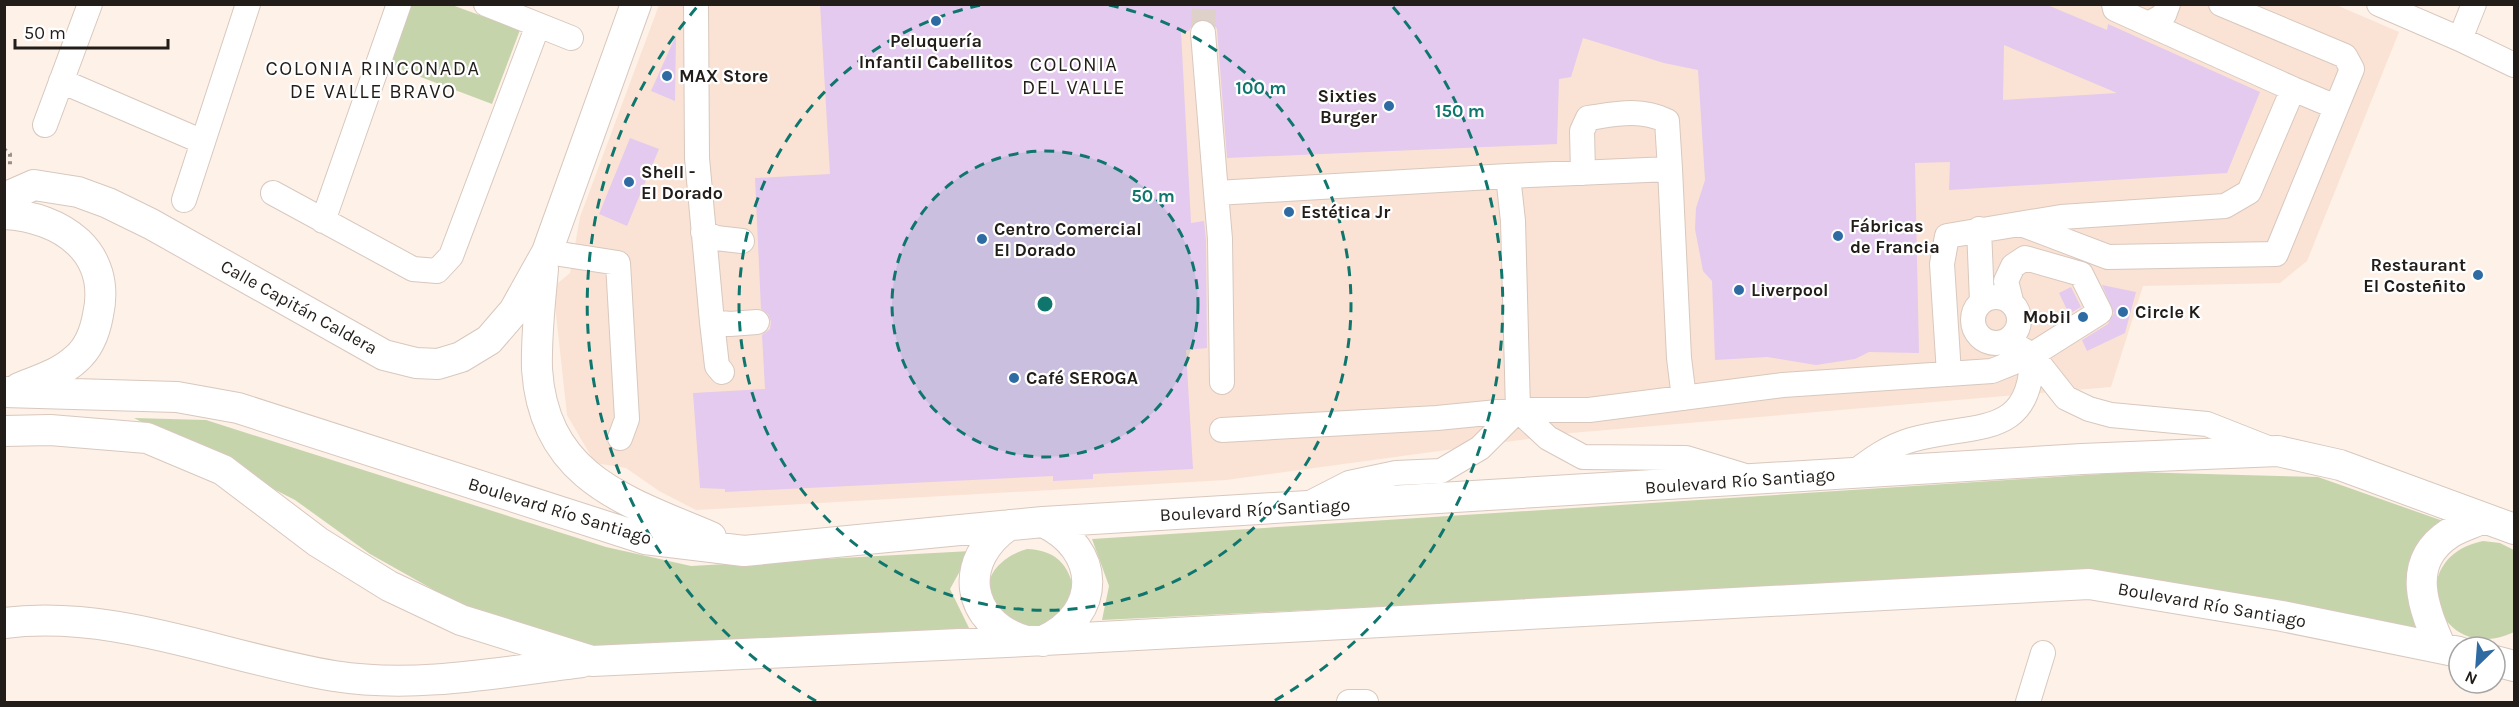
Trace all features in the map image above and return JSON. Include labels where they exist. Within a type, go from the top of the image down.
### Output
[{"type":"main road","name":"Calle Capitán Caldera","points":[[6,186],[34,185],[78,192],[108,203],[151,224],[384,356],[416,363],[438,364],[461,357],[489,339],[514,311],[545,254],[636,4]]},
{"type":"main road","points":[[4,214],[24,215],[51,222],[84,249],[96,265],[102,301],[90,343],[76,359],[53,374],[7,392]]},
{"type":"main road","points":[[545,254],[537,370],[553,433],[570,460],[595,482],[626,501],[744,551]]},
{"type":"main road","name":"Boulevard Río Santiago","points":[[7,392],[177,397],[238,408],[645,539],[744,551],[1043,522],[2093,459],[2278,452],[2340,465],[2514,529]]},
{"type":"main road","name":"Boulevard Río Santiago","points":[[4,431],[50,430],[147,438],[223,470],[318,542],[389,586],[461,620],[592,660],[1034,641],[2089,584],[2229,606],[2447,649]]},
{"type":"main road","points":[[2447,646],[2424,611],[2420,590],[2423,568],[2433,549],[2449,534],[2484,518]]},
{"type":"main road","points":[[1009,525],[994,535],[983,548],[976,564],[974,581],[976,598],[983,614],[994,627],[1009,636],[1034,641],[1059,633],[1072,622],[1082,607],[1087,582],[1082,556],[1072,541],[1059,529],[1043,522]]},
{"type":"main road","points":[[4,623],[44,620],[97,623],[334,676],[379,681],[458,678],[592,660]]},
{"type":"street","points":[[45,125],[90,4]]},
{"type":"street","points":[[184,200],[248,4]]},
{"type":"street","points":[[323,221],[399,4]]},
{"type":"street","points":[[486,4],[571,38]]},
{"type":"street","points":[[696,4],[697,158],[717,366],[722,372]]},
{"type":"street","points":[[2114,4],[2115,9],[2336,106]]},
{"type":"street","points":[[2149,24],[2164,15],[2168,4]]},
{"type":"street","points":[[2019,224],[2108,257],[2276,254],[2352,69],[2345,56],[2221,4]]},
{"type":"street","points":[[2379,4],[2514,65]]},
{"type":"street","points":[[2460,39],[2474,4]]},
{"type":"street","points":[[273,193],[413,269],[436,271],[451,256],[538,25]]},
{"type":"street","points":[[1203,33],[1220,239],[1222,382]]},
{"type":"street","points":[[62,81],[203,142]]},
{"type":"street","points":[[1949,374],[1942,264],[1947,236],[2061,217],[2226,206],[2249,192],[2293,89]]},
{"type":"street","points":[[1583,173],[1582,131],[1588,118],[1629,112],[1652,114],[1667,121],[1679,358],[1684,398]]},
{"type":"street","points":[[1216,193],[1508,176],[1670,170]]},
{"type":"street","points":[[1508,176],[1513,221],[1518,410],[1548,438],[1583,457],[1686,458],[1755,480]]},
{"type":"street","points":[[1979,230],[1982,301]]},
{"type":"street","points":[[703,232],[716,238],[742,241]]},
{"type":"street","points":[[545,254],[618,263],[627,419],[620,438]]},
{"type":"street","points":[[1222,430],[1437,418],[1518,410],[1589,410],[1782,385],[1992,371],[2032,355],[2100,312],[2081,274],[2025,258],[2013,266],[2006,281],[2011,301],[2019,314],[2020,322],[2014,336],[2008,340],[1993,343],[1979,336],[1973,322],[1973,314],[1982,301],[1996,296],[2011,301]]},
{"type":"street","points":[[712,322],[730,324],[757,322]]},
{"type":"street","points":[[2008,340],[2032,355],[2066,398],[2089,409],[2111,415],[2207,424],[2278,452]]},
{"type":"street","points":[[1852,474],[1879,452],[1911,440],[1998,422],[2014,413],[2026,400],[2032,379],[2032,355]]},
{"type":"street","points":[[1300,508],[1349,483],[1396,473],[1441,471],[1480,448],[1518,410]]},
{"type":"street","points":[[2028,702],[2043,653]]},
{"type":"street","points":[[1350,702],[1366,702]]},
{"type":"path","points":[[4,149],[10,154],[11,164],[6,186]]},
{"type":"shaded area","points":[[2334,4],[2399,32],[2307,261],[2280,283],[2143,286],[2111,387],[1571,433],[1226,480],[696,510],[659,491],[626,468],[595,463],[567,415],[553,287],[570,273],[580,217],[659,5]]},
{"type":"green space","points":[[403,5],[452,5],[520,30],[492,104],[381,62]]},
{"type":"green space","points":[[134,418],[206,420],[606,547],[691,566],[971,551],[950,589],[970,630],[868,633],[693,645],[596,647],[459,604],[370,554],[295,500]]},
{"type":"green space","points":[[2133,472],[2318,477],[2446,522],[2426,541],[2406,584],[2416,631],[2096,572],[1102,620],[1109,586],[1092,539]]},
{"type":"green space","points":[[2483,541],[2500,543],[2514,550],[2514,632],[2502,635],[2465,635],[2449,624],[2439,606],[2436,587],[2442,567],[2457,551]]},
{"type":"green space","points":[[1027,549],[1045,552],[1059,560],[1072,581],[1074,591],[1052,627],[1013,627],[997,608],[991,596],[990,579],[998,565],[1012,555]]},
{"type":"building","name":"Centro Comercial El Dorado","points":[[820,4],[2045,4],[2107,30],[2108,24],[2260,92],[2227,173],[1949,190],[1950,162],[1915,163],[1919,353],[1869,352],[1855,359],[1816,365],[1767,357],[1715,360],[1712,281],[1703,271],[1695,229],[1696,208],[1705,180],[1698,70],[1664,63],[1583,38],[1571,77],[1559,79],[1557,144],[1227,158],[1217,29],[1210,20],[1201,19],[1194,22],[1189,31],[1181,31],[1191,223],[1204,221],[1206,240],[1207,348],[1186,350],[1193,469],[1093,474],[1093,479],[1053,481],[1053,476],[725,492],[725,489],[700,488],[693,393],[765,389],[762,335],[770,329],[771,322],[768,314],[761,309],[755,178],[830,174]],"holes":[[[2004,45],[2117,93],[2003,100]]]},
{"type":"building","name":"MAX Store","points":[[676,35],[675,101],[651,91]]},
{"type":"building","name":"Shell - El Dorado","points":[[630,138],[659,149],[627,226],[599,214]]},
{"type":"building","points":[[2102,285],[2136,292],[2125,333],[2087,351],[2082,340],[2108,324],[2114,313]]},
{"type":"building","points":[[2071,287],[2081,307],[2069,314],[2059,293]]},
{"type":"tunnel","points":[[1203,33],[1204,4]]},
{"type":"place","name":"Peluquería Infantil Cabellitos","points":[[936,21]]},
{"type":"place","name":"MAX Store","points":[[667,76]]},
{"type":"place","name":"Sixties Burger","points":[[1389,106]]},
{"type":"place","name":"Shell - El Dorado","points":[[629,182]]},
{"type":"place","name":"Estética Jr","points":[[1289,212]]},
{"type":"place","name":"Fábricas de Francia","points":[[1838,236]]},
{"type":"place","name":"Centro Comercial El Dorado","points":[[982,239]]},
{"type":"place","name":"Restaurant El Costeñito","points":[[2478,275]]},
{"type":"place","name":"Liverpool","points":[[1739,290]]},
{"type":"place","name":"Circle K","points":[[2123,312]]},
{"type":"place","name":"Mobil","points":[[2083,317]]},
{"type":"place","name":"Café SEROGA","points":[[1014,378]]},
{"type":"district","name":"COLONIA DEL VALLE","points":[[1074,76]]},
{"type":"district","name":"COLONIA RINCONADA DE VALLE BRAVO","points":[[373,80]]}]
